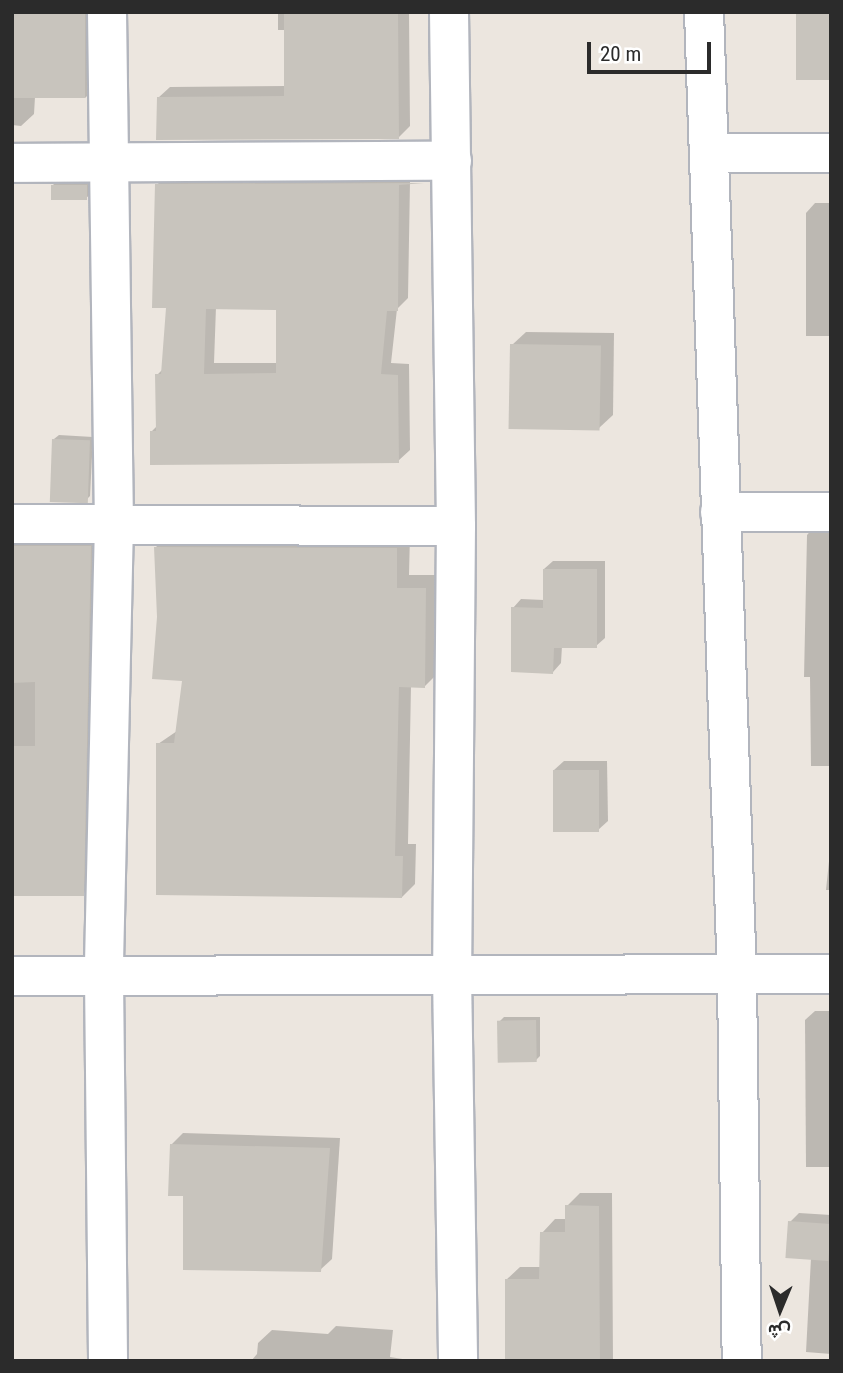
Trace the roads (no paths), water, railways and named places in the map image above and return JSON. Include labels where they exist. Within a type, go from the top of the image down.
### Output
[{"type":"street","points":[[107,12],[114,523],[104,976],[108,1361]]},
{"type":"street","points":[[450,12],[456,526],[452,974],[458,1361]]},
{"type":"street","points":[[704,12],[711,153],[720,512],[737,976],[742,1361]]},
{"type":"street","points":[[711,153],[831,153]]},
{"type":"street","points":[[12,163],[453,161]]},
{"type":"street","points":[[720,512],[831,512]]},
{"type":"street","points":[[12,524],[456,526]]},
{"type":"street","points":[[12,976],[831,974]]}]
